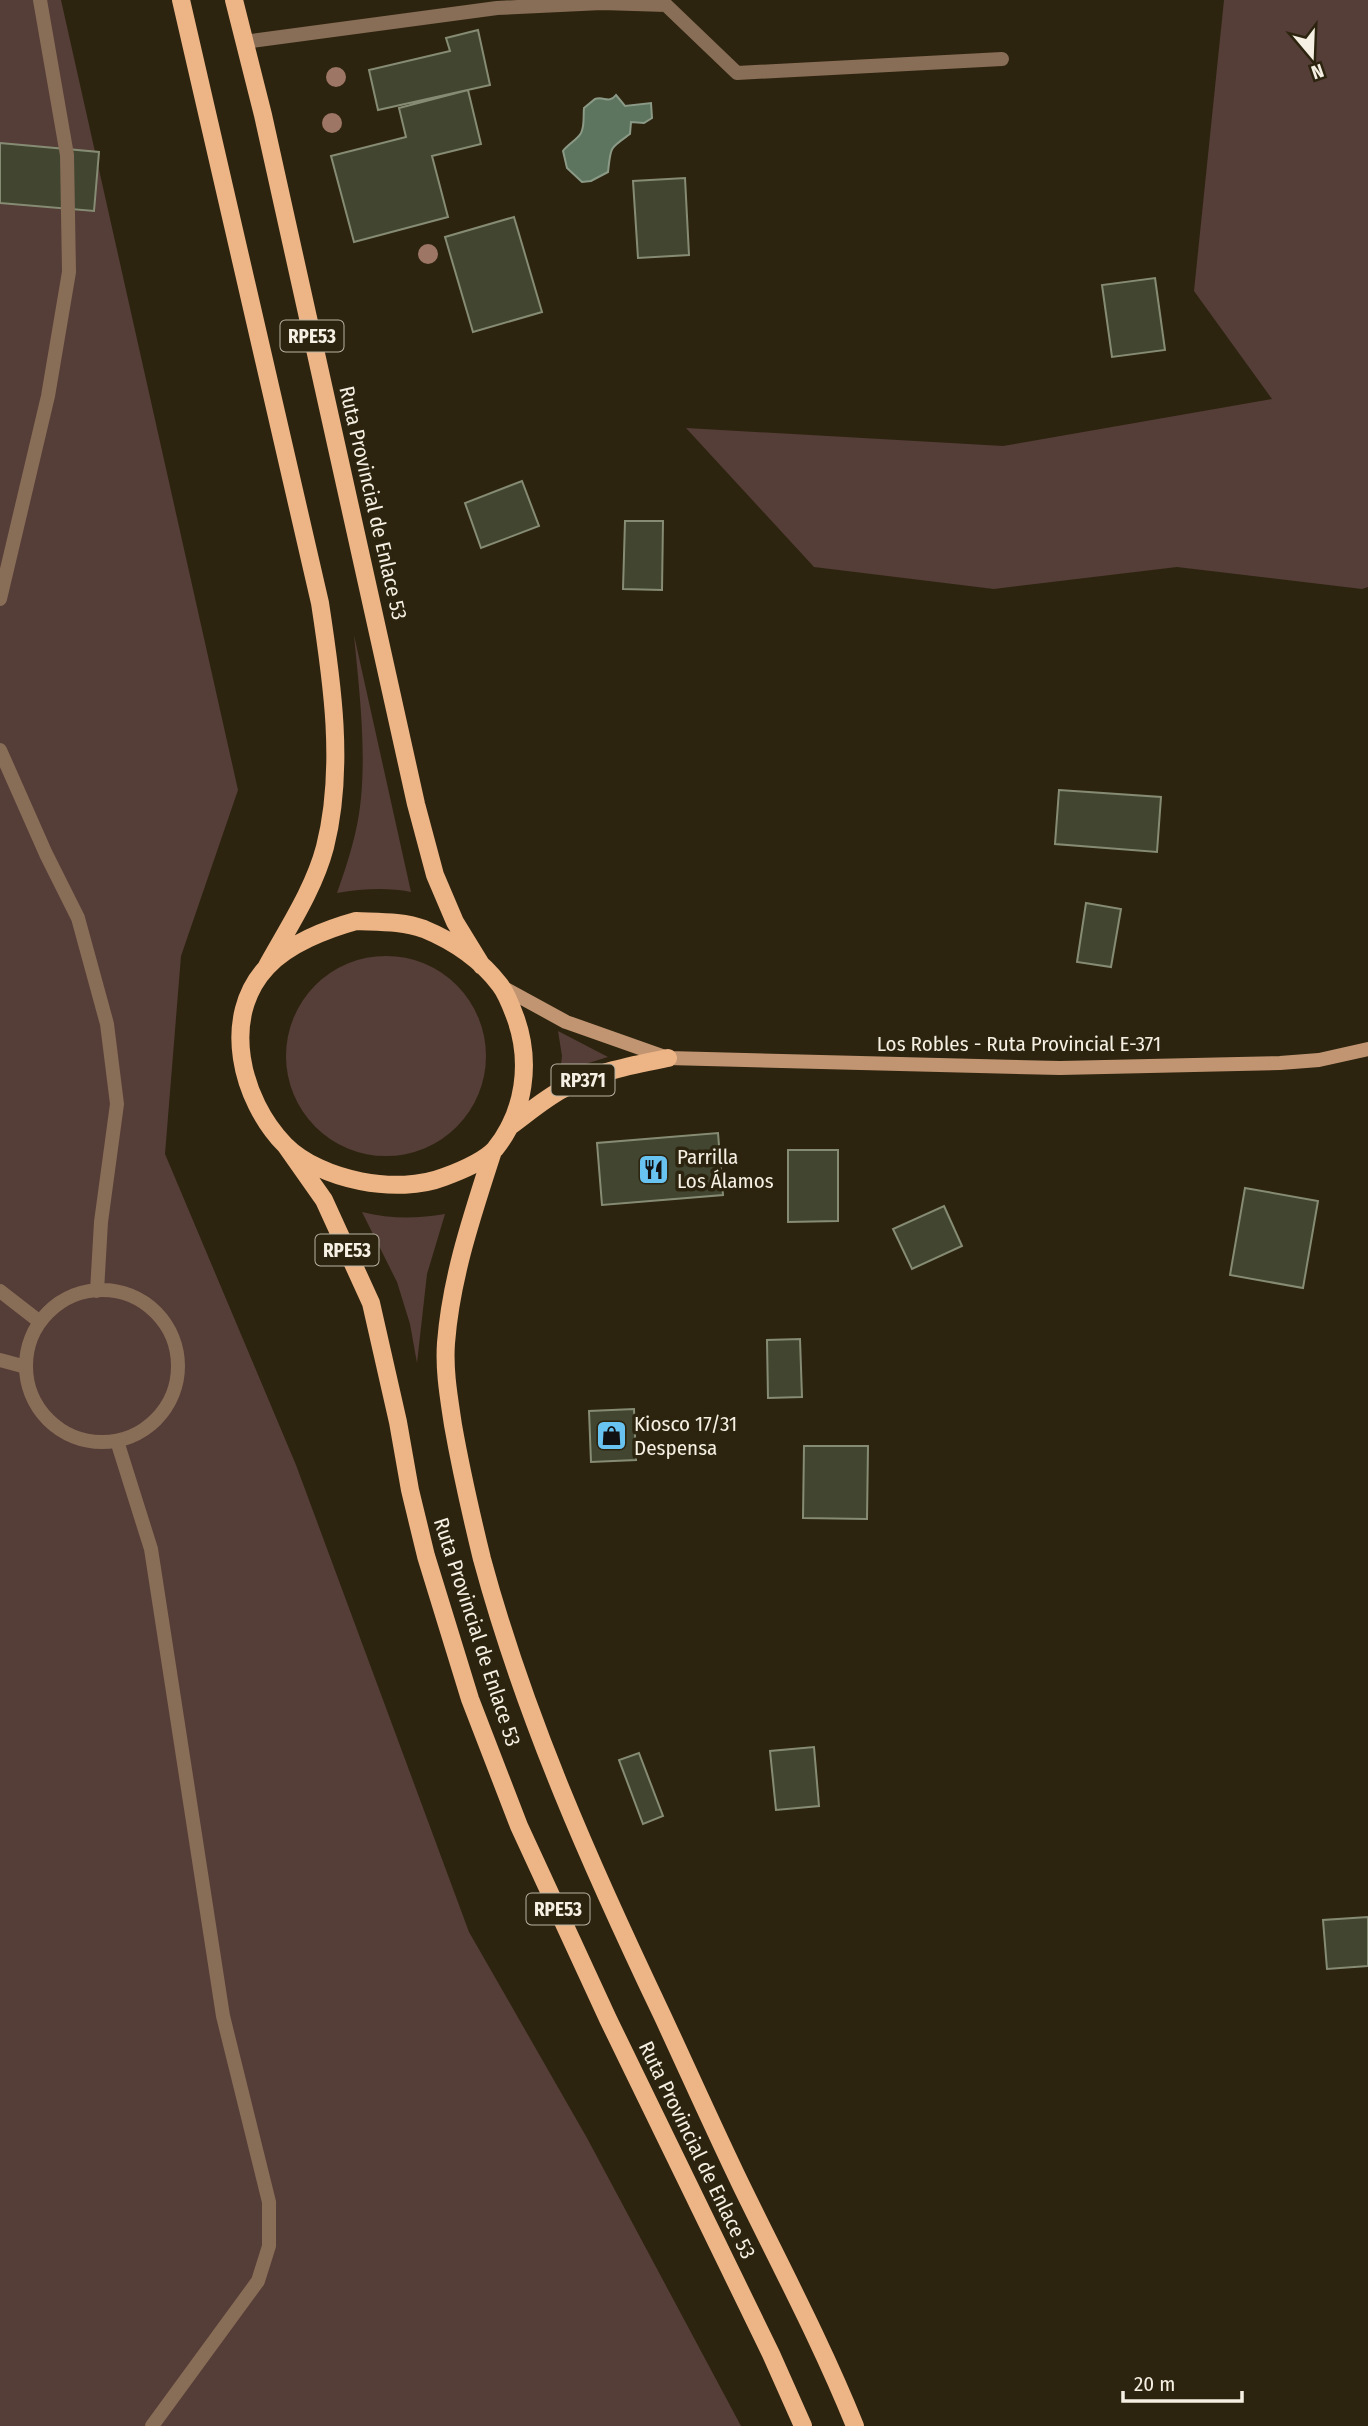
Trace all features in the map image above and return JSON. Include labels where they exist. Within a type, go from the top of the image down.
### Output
[{"type":"main road","name":"RPE53","points":[[181,0],[320,603],[330,671],[335,753],[333,792],[325,847],[304,901],[251,992],[240,1024],[242,1062],[257,1108],[286,1146],[319,1167],[346,1178],[408,1186],[434,1181],[464,1169],[493,1151],[509,1127],[520,1098],[525,1068],[522,1038],[502,987],[482,966],[451,942],[421,928],[389,922],[356,921],[324,930],[297,945],[267,967]]},
{"type":"main road","name":"Ruta Provincial de Enlace 53","points":[[234,0],[266,128],[416,804],[435,875],[455,922],[482,966]]},
{"type":"main road","name":"RP371","points":[[502,987],[566,1022],[668,1058]]},
{"type":"main road","name":"Los Robles - Ruta Provincial E-371","points":[[668,1058],[1060,1068],[1280,1063],[1320,1060],[1368,1049]]},
{"type":"main road","name":"RP371","points":[[509,1127],[562,1090],[587,1078],[668,1058]]},
{"type":"main road","name":"Ruta Provincial de Enlace 53","points":[[286,1146],[324,1200],[371,1303],[426,1556],[470,1699],[519,1826],[608,2019],[771,2354],[803,2426]]},
{"type":"main road","name":"Ruta Provincial de Enlace 53","points":[[493,1151],[452,1294],[446,1344],[446,1374],[458,1454],[493,1598],[543,1745],[597,1877],[839,2387],[855,2426]]},
{"type":"street","points":[[0,599],[48,396],[69,272],[67,155],[40,0]]},
{"type":"street","points":[[244,42],[498,8],[602,3],[666,5],[737,73],[1002,59]]},
{"type":"street","points":[[0,750],[78,918],[107,1024],[117,1104],[101,1222],[97,1290]]},
{"type":"street","points":[[97,1290],[126,1294],[151,1307],[169,1329],[178,1356],[176,1384],[164,1411],[144,1431],[117,1441],[90,1442],[65,1433],[44,1416],[31,1393],[26,1367],[32,1335],[40,1322],[56,1306],[75,1295],[97,1290]]},
{"type":"street","points":[[0,1292],[40,1322]]},
{"type":"street","points":[[0,1360],[26,1367]]},
{"type":"street","points":[[117,1441],[151,1549],[223,2016],[270,2202],[269,2246],[258,2281],[152,2426]]},
{"type":"shaded area","points":[[0,0],[61,0],[238,790],[181,956],[165,1154],[296,1465],[469,1932],[587,2138],[741,2426],[0,2426]]},
{"type":"shaded area","points":[[1224,0],[1368,0],[1368,587],[1362,589],[1177,567],[994,589],[814,567],[686,428],[1003,446],[1272,399],[1194,291]]},
{"type":"shaded area","points":[[616,95],[625,106],[651,103],[652,118],[644,123],[631,122],[630,134],[612,149],[608,172],[591,181],[582,182],[567,168],[563,151],[581,133],[584,108],[595,99],[611,99]]},
{"type":"shaded area","points":[[354,635],[411,892],[374,889],[337,893],[349,858],[360,810],[363,757]]},
{"type":"shaded area","points":[[386,956],[424,964],[457,985],[478,1018],[486,1056],[478,1094],[457,1127],[424,1148],[386,1156],[348,1148],[315,1127],[294,1094],[286,1056],[294,1018],[315,985],[348,964]]},
{"type":"shaded area","points":[[558,1031],[608,1057],[560,1072],[562,1056]]},
{"type":"shaded area","points":[[362,1212],[404,1218],[445,1214],[427,1274],[417,1363],[410,1324],[397,1282]]},
{"type":"building","points":[[478,30],[490,85],[378,110],[369,70],[450,51],[446,38]]},
{"type":"building","points":[[468,90],[481,144],[432,156],[448,217],[354,242],[331,156],[406,137],[399,108]]},
{"type":"building","points":[[0,143],[99,152],[94,211],[0,203]]},
{"type":"building","points":[[685,178],[689,255],[638,258],[633,181]]},
{"type":"building","points":[[514,217],[542,312],[473,332],[445,237]]},
{"type":"building","points":[[1155,278],[1165,350],[1112,357],[1102,285]]},
{"type":"building","points":[[522,481],[539,526],[481,548],[465,503]]},
{"type":"building","points":[[625,521],[663,521],[662,590],[623,589]]},
{"type":"building","points":[[1059,790],[1161,797],[1157,852],[1055,844]]},
{"type":"building","points":[[1086,903],[1121,909],[1111,967],[1077,962]]},
{"type":"building","points":[[718,1133],[723,1195],[602,1205],[597,1143]]},
{"type":"building","points":[[788,1150],[838,1150],[838,1221],[788,1222]]},
{"type":"building","points":[[1245,1188],[1318,1201],[1303,1288],[1230,1275]]},
{"type":"building","points":[[944,1206],[962,1246],[912,1269],[893,1229]]},
{"type":"building","points":[[800,1339],[802,1397],[768,1398],[767,1340]]},
{"type":"building","points":[[634,1409],[636,1460],[591,1462],[589,1411]]},
{"type":"building","points":[[804,1446],[868,1446],[867,1519],[803,1518]]},
{"type":"building","points":[[814,1747],[819,1806],[776,1810],[770,1751]]},
{"type":"building","points":[[639,1753],[663,1816],[643,1824],[619,1760]]},
{"type":"building","points":[[1368,1917],[1368,1966],[1327,1969],[1323,1920]]},
{"type":"place","name":"Parrilla Los Álamos","points":[[654,1169]]},
{"type":"place","name":"Kiosco 17/31 Despensa","points":[[611,1436]]}]
